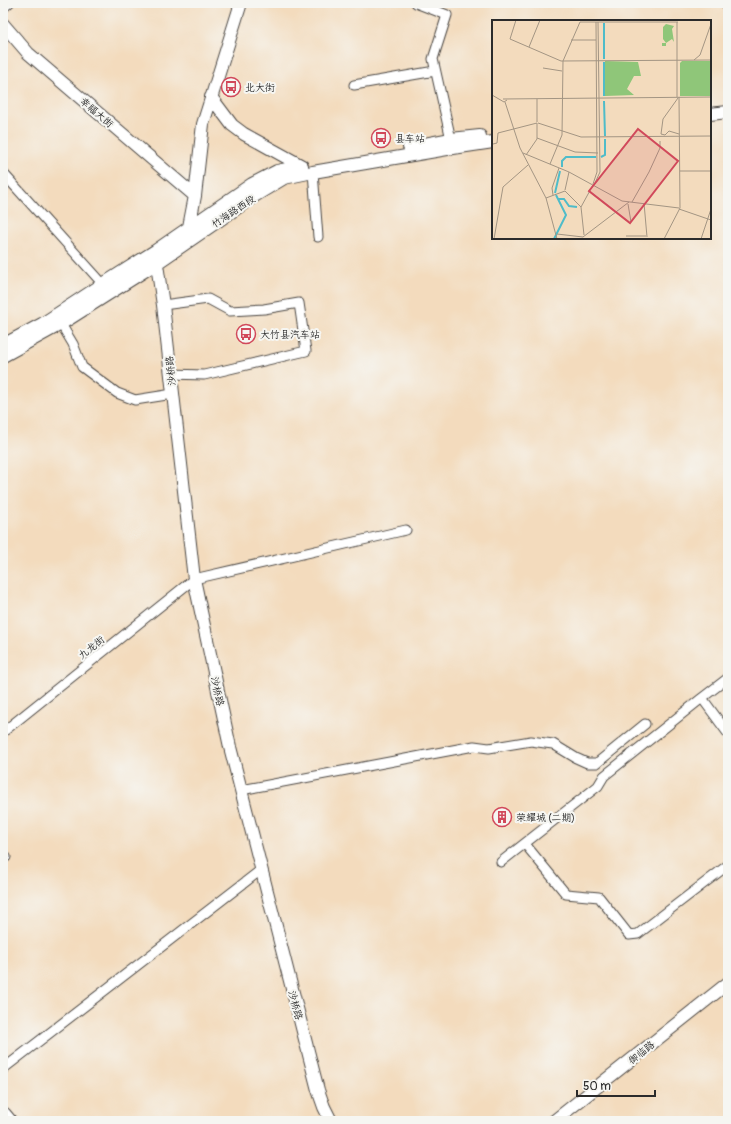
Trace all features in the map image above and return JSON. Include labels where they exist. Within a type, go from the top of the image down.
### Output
[{"type":"highway","points":[[3,1115],[8,1121]]},
{"type":"street","points":[[3,8],[9,3]]},
{"type":"street","points":[[186,243],[195,196],[203,124],[241,3]]},
{"type":"street","points":[[416,3],[446,15],[433,58],[452,144]]},
{"type":"street","name":"幸福大街","points":[[3,24],[28,52],[195,196]]},
{"type":"street","points":[[354,85],[435,71]]},
{"type":"street","points":[[211,97],[232,125],[244,134],[308,169],[318,237]]},
{"type":"street","points":[[711,107],[728,105]]},
{"type":"street","points":[[711,114],[728,112]]},
{"type":"street","name":"竹海路西段","points":[[3,356],[7,343],[42,324],[155,251],[252,184],[277,171],[308,169],[452,144],[492,134]]},
{"type":"street","name":"竹海路西段","points":[[452,144],[492,142]]},
{"type":"street","name":"竹海路西段","points":[[7,343],[61,324],[157,263],[256,195],[284,178],[308,169]]},
{"type":"street","points":[[3,173],[103,284]]},
{"type":"street","name":"沙桥路","points":[[155,251],[163,305],[194,578],[230,747],[318,1090],[331,1121]]},
{"type":"street","points":[[163,305],[208,299],[230,311],[264,309],[299,303],[306,351],[204,375],[171,374]]},
{"type":"street","points":[[61,324],[73,344],[82,367],[117,393],[135,400],[173,394]]},
{"type":"street","points":[[194,578],[406,530]]},
{"type":"street","name":"九龙街","points":[[3,732],[194,578]]},
{"type":"street","points":[[501,862],[598,786],[604,776],[728,678]]},
{"type":"street","points":[[702,698],[728,732]]},
{"type":"street","points":[[241,790],[474,746],[489,748],[531,741],[553,744],[576,758],[587,762],[597,763],[645,724]]},
{"type":"street","points":[[525,844],[566,894],[599,897],[629,935],[638,934],[728,865]]},
{"type":"street","points":[[3,1069],[262,869]]},
{"type":"street","name":"御临路","points":[[554,1121],[728,983]]},
{"type":"place","name":"北大街","points":[[231,87]]},
{"type":"place","name":"县车站","points":[[381,138]]},
{"type":"place","name":"大竹县汽车站","points":[[246,334]]},
{"type":"place","name":"荣耀城 (二期)","points":[[502,817]]}]
